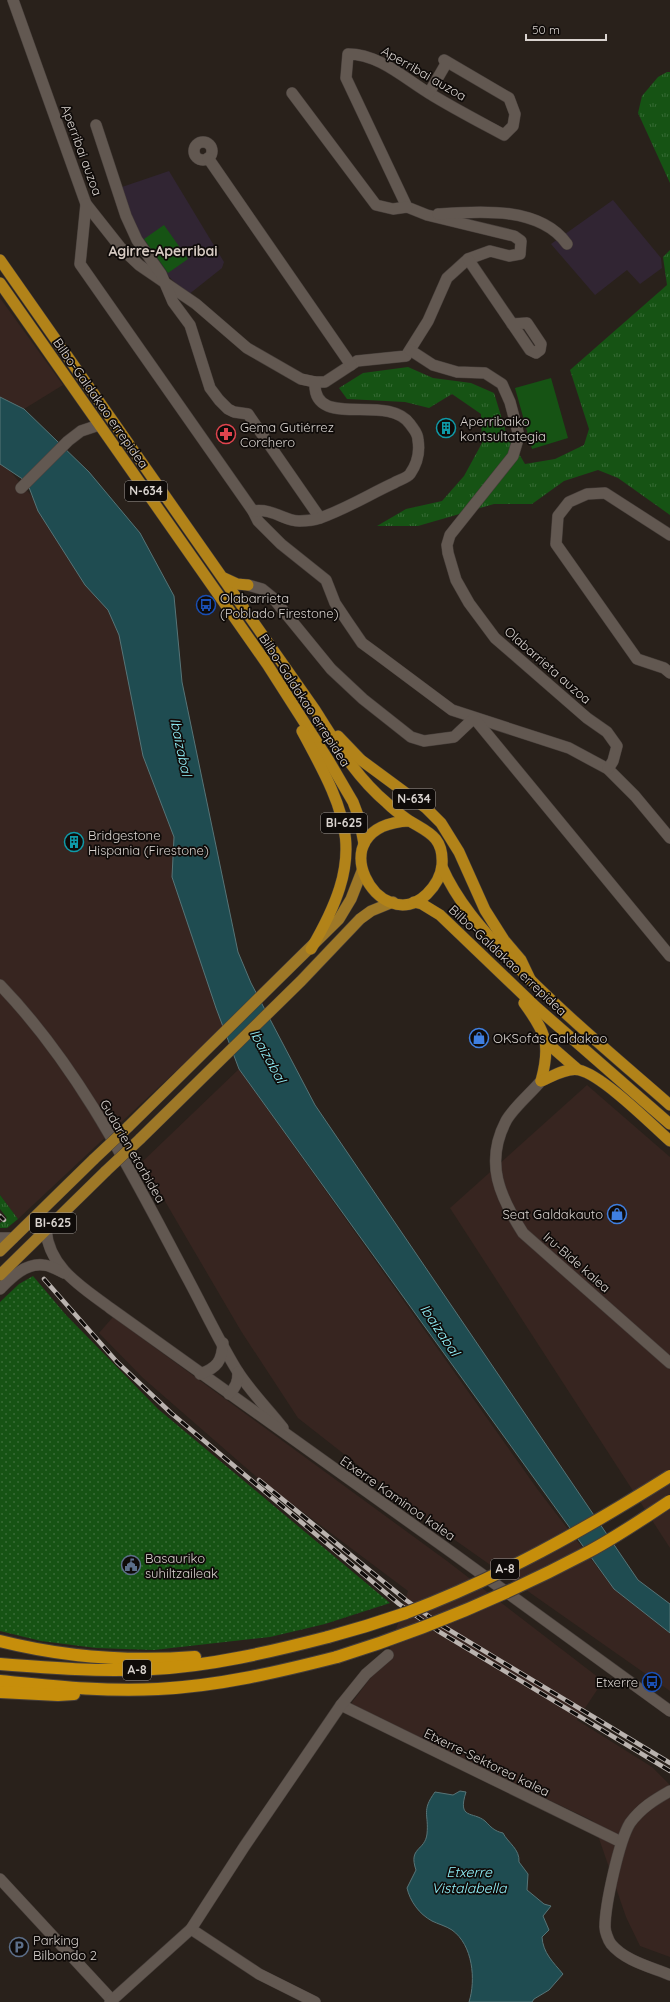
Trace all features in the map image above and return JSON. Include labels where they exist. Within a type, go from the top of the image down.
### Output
[{"type":"highway","name":"Bilbo-Galdakao errepidea","points":[[0,260],[316,710],[347,760],[366,784],[409,821],[421,826],[432,834],[440,850],[442,867],[460,901],[487,934],[531,981],[670,1105]]},
{"type":"highway","name":"Bilbo-Galdakao errepidea","points":[[0,283],[267,664],[353,802],[359,818],[364,844],[362,871],[374,892],[393,902],[404,904],[414,902],[440,915],[461,933],[508,981],[670,1124]]},
{"type":"highway","points":[[223,578],[237,584],[248,586],[241,596],[243,606]]},
{"type":"highway","name":"BI-625","points":[[290,700],[300,726],[329,781],[345,827],[346,855],[342,882],[334,907],[311,949]]},
{"type":"highway","name":"Bilbo-Galdakao errepidea","points":[[316,710],[361,760],[426,808],[441,823],[459,852],[485,910],[504,940],[521,960],[531,981]]},
{"type":"highway","name":"N-634","points":[[364,844],[372,834],[382,826],[394,822],[409,821]]},
{"type":"highway","points":[[414,902],[424,897],[432,889],[442,867]]},
{"type":"highway","points":[[508,981],[545,1035],[546,1064],[541,1081]]},
{"type":"highway","points":[[546,1042],[577,1069],[596,1077],[670,1141]]},
{"type":"highway","points":[[541,1081],[567,1071],[577,1069]]},
{"type":"highway","name":"A-8","points":[[0,1664],[70,1670],[152,1670],[213,1663],[328,1638],[406,1613],[482,1580],[580,1531],[670,1476]]},
{"type":"highway","name":"A-8","points":[[0,1681],[65,1688],[157,1689],[210,1684],[267,1674],[337,1657],[411,1632],[556,1568],[591,1550],[670,1501]]},
{"type":"highway","points":[[0,1641],[39,1650],[95,1657],[154,1660],[272,1651]]},
{"type":"highway","points":[[0,1692],[58,1695],[157,1689]]},
{"type":"main road","name":"BI-625","points":[[311,949],[339,919],[351,899],[362,871]]},
{"type":"main road","name":"Gudarien etorbidea","points":[[46,1230],[301,981],[360,919],[371,911],[393,902]]},
{"type":"main road","name":"Gudarien etorbidea","points":[[13,1238],[311,949]]},
{"type":"main road","name":"BI-625","points":[[0,1274],[46,1230]]},
{"type":"main road","name":"BI-625","points":[[0,1251],[13,1238]]},
{"type":"street","name":"Aperribai auzoa","points":[[13,0],[86,204],[125,251],[139,265],[196,304],[247,348],[301,379],[315,382]]},
{"type":"street","name":"Aperribai auzoa","points":[[407,207],[346,78],[348,54],[361,54],[387,66],[429,93],[504,135],[513,126],[516,114],[509,98],[446,61],[429,93]]},
{"type":"street","points":[[253,510],[262,509],[298,522],[320,518],[409,475],[420,453],[418,434],[408,421],[398,413],[377,409],[334,409],[321,404],[315,393],[315,382],[325,382],[357,361],[406,356],[428,322],[447,278],[468,259],[490,251],[508,256],[520,254],[521,241],[514,236],[427,215],[407,207],[393,209],[376,205],[292,93]]},
{"type":"street","name":"Aperribai auzoa","points":[[96,125],[126,216],[137,240],[162,274],[173,302],[190,325],[210,388],[228,409],[234,412],[248,414],[320,518]]},
{"type":"street","points":[[208,158],[351,365]]},
{"type":"street","points":[[86,204],[80,264],[253,510],[258,521],[281,544],[326,580],[335,603],[362,642],[452,710],[570,748],[608,769],[635,796],[670,838]]},
{"type":"street","points":[[427,215],[463,213],[518,215],[534,218],[554,231],[564,241]]},
{"type":"street","points":[[468,259],[512,324]]},
{"type":"street","name":"Olabarrieta auzoa","points":[[410,350],[433,365],[457,372],[485,372],[502,384],[510,402],[519,436],[513,456],[450,535],[447,545],[449,563],[456,580],[469,603],[494,638],[586,718],[607,732],[617,746],[613,761],[608,769]]},
{"type":"street","points":[[21,488],[68,441],[82,431],[99,425]]},
{"type":"street","points":[[670,535],[604,493],[587,494],[570,502],[558,516],[556,544],[638,659],[664,668],[670,672]]},
{"type":"street","points":[[248,586],[262,589],[273,598],[331,669],[363,699],[411,737],[424,741],[454,737],[474,718]]},
{"type":"street","points":[[474,718],[670,956]]},
{"type":"street","name":"Gudarien etorbidea","points":[[0,985],[15,1001],[64,1065],[118,1148],[238,1372],[293,1440]]},
{"type":"street","name":"Iru-Bide kalea","points":[[541,1081],[506,1120],[496,1150],[497,1182],[508,1208],[523,1233],[670,1362]]},
{"type":"street","points":[[46,1230],[46,1240],[53,1258],[67,1274]]},
{"type":"street","points":[[0,1238],[13,1238]]},
{"type":"street","points":[[0,1289],[17,1274],[33,1266],[44,1265],[67,1274]]},
{"type":"street","name":"Etxerre Kaminoa kalea","points":[[67,1274],[110,1308],[200,1374],[454,1554],[670,1711]]},
{"type":"street","points":[[200,1374],[214,1368],[221,1360],[223,1343]]},
{"type":"street","points":[[229,1394],[235,1388],[238,1380],[238,1372]]},
{"type":"street","points":[[0,1878],[111,2001],[191,1928],[244,1847],[341,1705],[366,1674],[388,1655]]},
{"type":"street","name":"Etxerre-Sektorea kalea","points":[[341,1705],[621,1842]]},
{"type":"street","points":[[670,1791],[644,1806],[629,1825],[621,1842],[606,1908],[605,1929],[611,1943],[623,1953],[636,1962],[670,1975]]},
{"type":"street","points":[[191,1928],[259,1974],[315,2002]]},
{"type":"shaded area","points":[[169,171],[224,262],[222,268],[188,295],[165,273],[137,231],[129,212],[122,187]]},
{"type":"shaded area","points":[[613,200],[661,258],[662,268],[640,284],[627,270],[595,295],[551,244]]},
{"type":"shaded area","points":[[0,298],[63,385],[24,409],[0,397]]},
{"type":"shaded area","name":"Bridgestone Hispania (Firestone)","points":[[0,464],[9,470],[104,579],[149,699],[223,1027],[18,1219],[0,1195]]},
{"type":"shaded area","points":[[239,1069],[538,1490],[614,1589],[670,1633],[670,1691],[442,1531],[298,1418],[241,1331],[142,1162]]},
{"type":"shaded area","points":[[587,1085],[670,1157],[670,1548],[450,1208]]},
{"type":"shaded area","points":[[113,1317],[447,1561],[603,1681],[577,1720],[652,1767],[670,1785],[670,1957],[640,1946],[626,1917],[593,1821],[350,1705],[388,1655],[408,1591],[259,1479],[143,1378],[99,1333]]},
{"type":"green space","points":[[670,72],[670,183],[638,113],[642,96],[658,77]]},
{"type":"green space","points":[[164,225],[188,259],[168,273],[144,239]]},
{"type":"green space","points":[[670,250],[670,515],[618,478],[598,470],[564,481],[532,504],[494,504],[418,526],[377,526],[406,509],[442,501],[464,476],[482,443],[481,414],[452,394],[429,408],[405,402],[347,399],[339,388],[363,373],[408,367],[433,378],[471,383],[494,393],[506,432],[525,464],[555,459],[584,445],[589,429],[570,370],[667,285],[663,257]]},
{"type":"green space","points":[[551,378],[568,438],[532,449],[515,388]]},
{"type":"green space","points":[[0,1195],[18,1219],[7,1228],[0,1228],[0,1223],[7,1218],[0,1209]]},
{"type":"green space","points":[[33,1276],[66,1315],[158,1409],[390,1603],[325,1624],[270,1637],[154,1650],[96,1648],[41,1641],[0,1631],[0,1302],[19,1284]]},
{"type":"water","name":"Ibaizabal","points":[[0,397],[24,409],[89,472],[140,533],[174,596],[182,682],[238,952],[251,983],[315,1105],[638,1580],[670,1604],[670,1633],[614,1589],[239,1069],[216,1008],[172,877],[174,837],[143,756],[119,635],[108,610],[85,585],[38,511],[27,482],[0,464]]},
{"type":"water","name":"Etxerre Vistalabella","points":[[460,1791],[466,1792],[463,1807],[465,1811],[480,1818],[495,1830],[503,1833],[516,1850],[519,1857],[519,1862],[528,1874],[527,1890],[544,1904],[551,1906],[543,1916],[549,1930],[542,1937],[543,1943],[546,1953],[563,1974],[549,1990],[534,1999],[532,2002],[469,2002],[472,1974],[471,1963],[464,1944],[459,1936],[452,1930],[423,1915],[416,1907],[408,1893],[407,1888],[416,1870],[414,1863],[415,1853],[426,1839],[426,1813],[431,1798],[435,1792],[453,1795]]},
{"type":"railway","points":[[0,1216],[4,1220]]},
{"type":"railway","points":[[44,1279],[117,1362],[171,1413],[399,1604],[438,1631],[670,1771]]},
{"type":"railway","points":[[259,1480],[406,1600],[441,1625],[670,1763]]},
{"type":"place","name":"Aperribaiko kontsultategia","points":[[446,428]]},
{"type":"place","name":"Gema Gutiérrez Corchero","points":[[226,434]]},
{"type":"place","name":"Olabarrieta (Poblado Firestone)","points":[[206,605]]},
{"type":"place","name":"Bridgestone Hispania (Firestone)","points":[[74,842]]},
{"type":"place","name":"OKSofás Galdakao","points":[[479,1038]]},
{"type":"place","name":"Seat Galdakauto","points":[[617,1214]]},
{"type":"place","name":"Basauriko suhiltzaileak","points":[[131,1565]]},
{"type":"place","name":"Etxerre","points":[[652,1682]]},
{"type":"place","name":"Parking Bilbondo 2","points":[[19,1947]]},
{"type":"district","name":"Agirre-Aperribai","points":[[163,251]]}]
